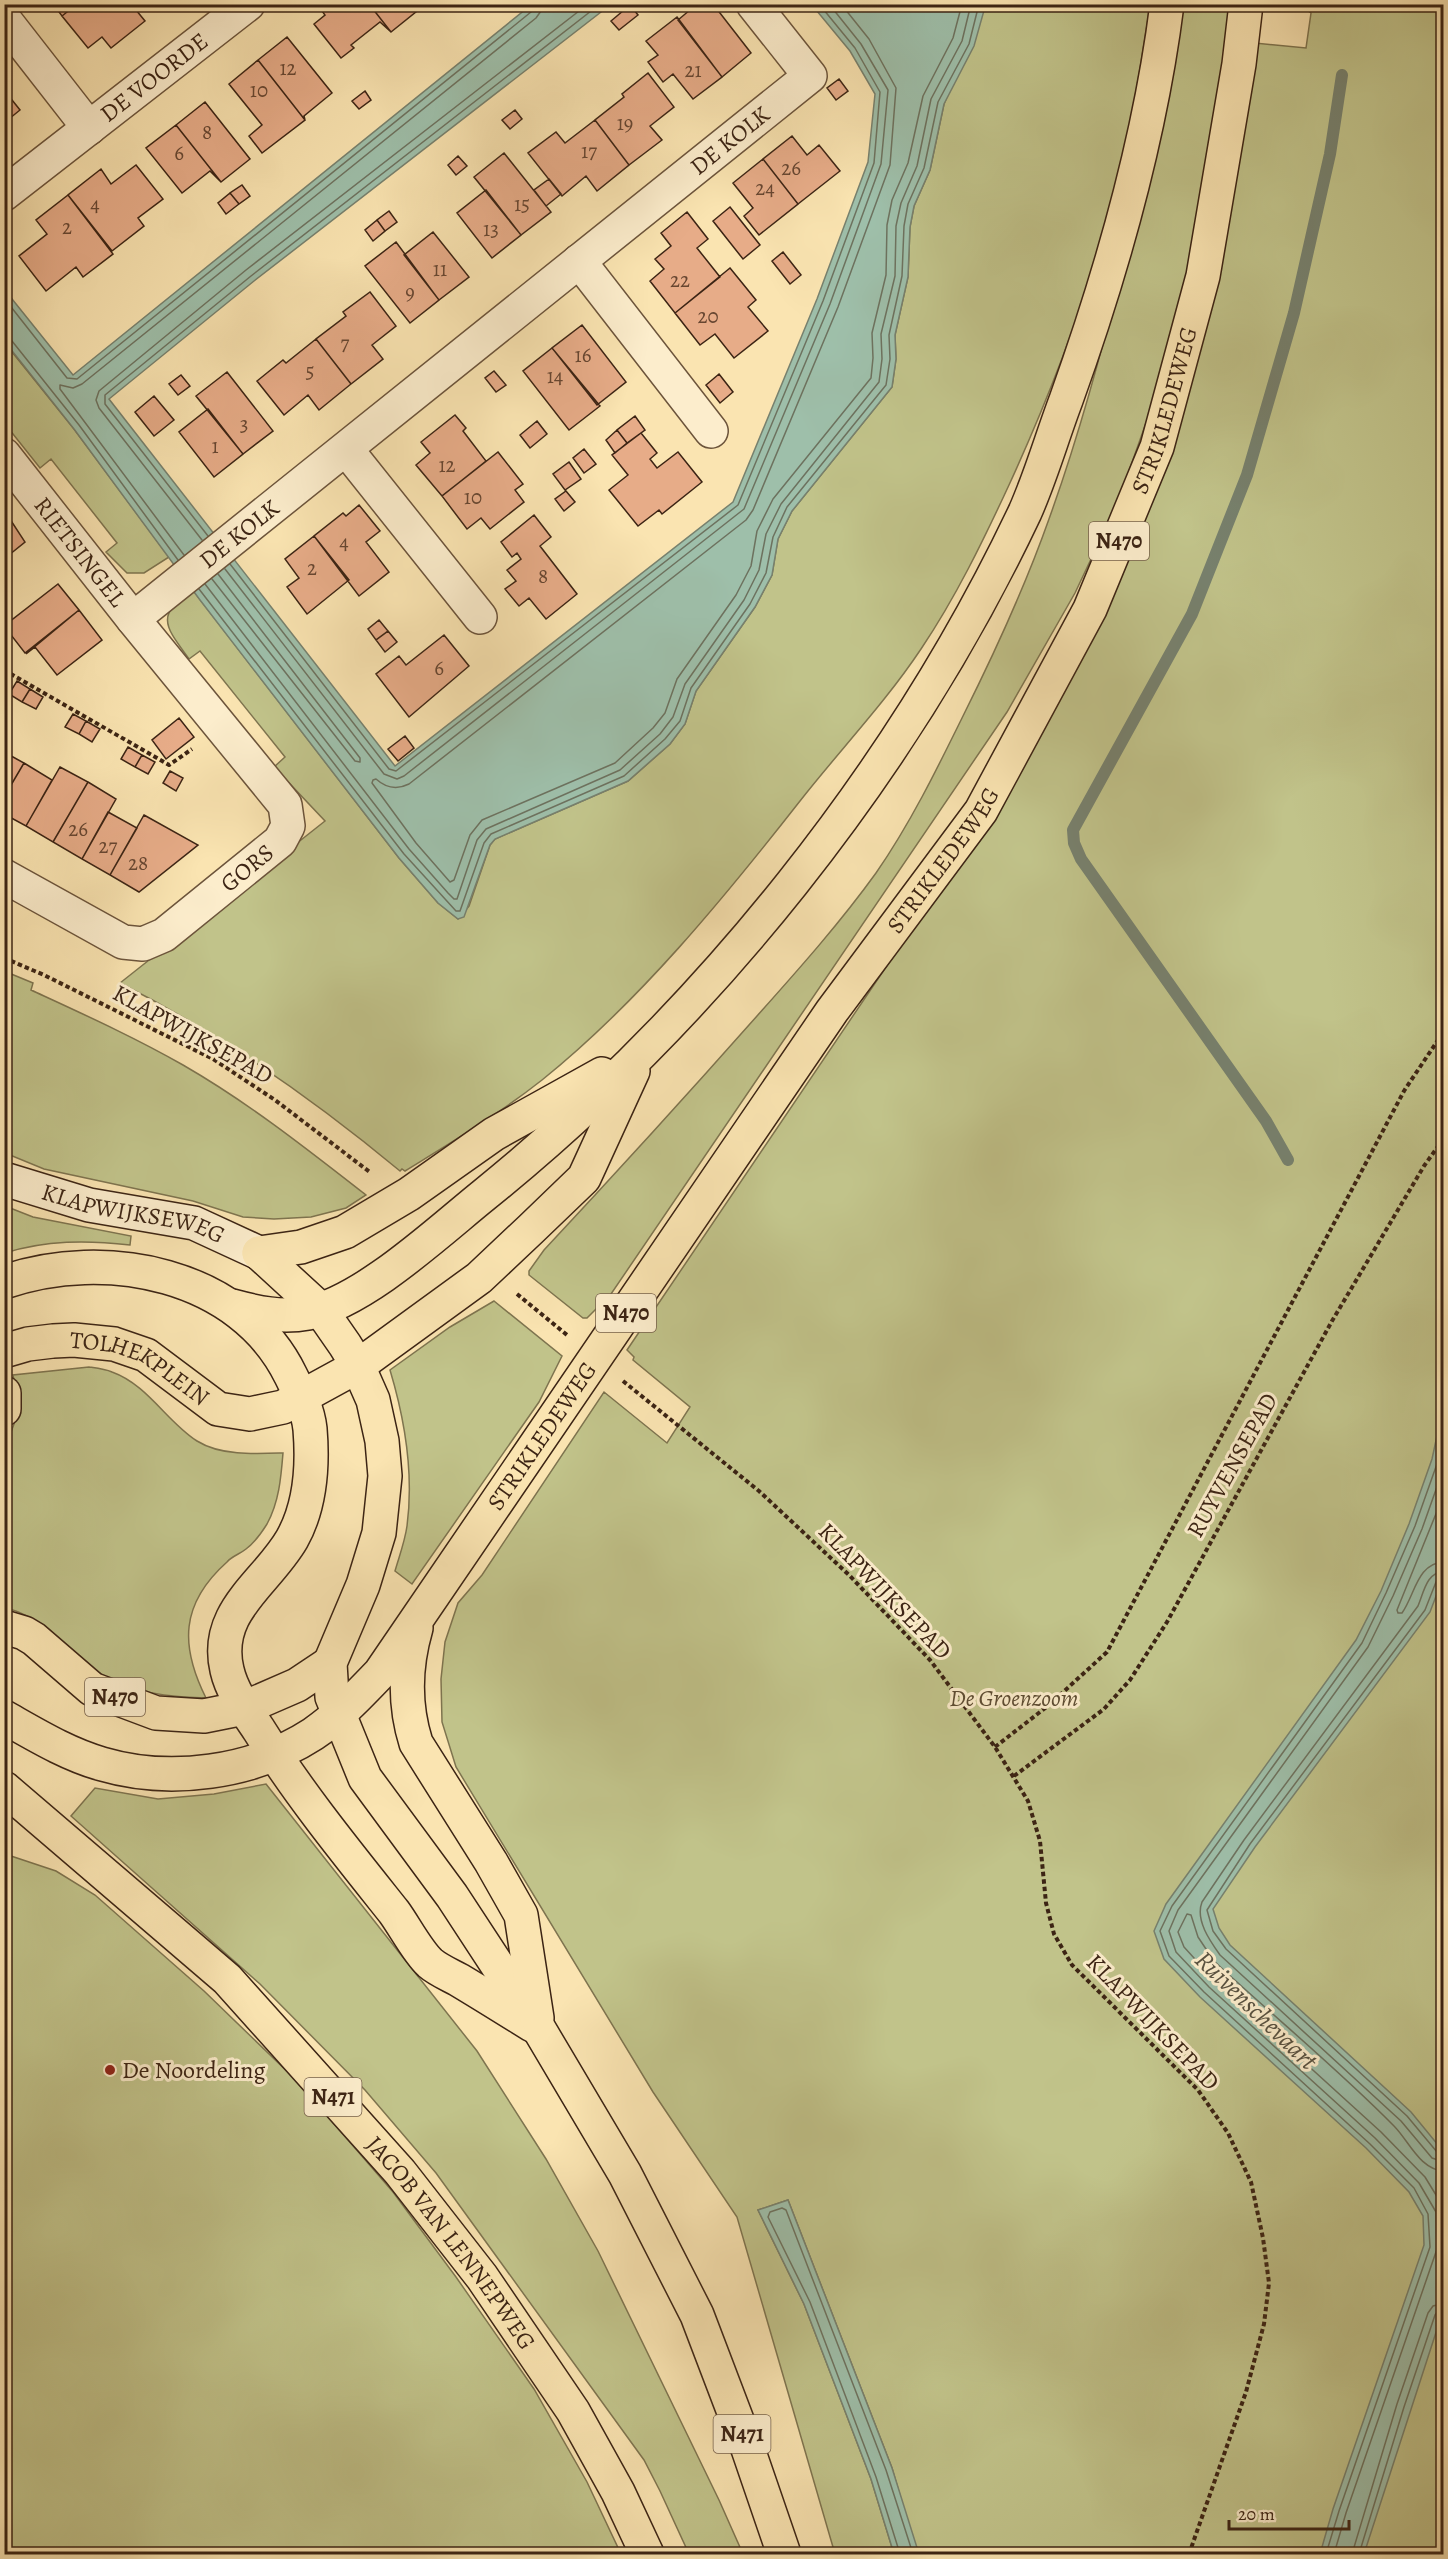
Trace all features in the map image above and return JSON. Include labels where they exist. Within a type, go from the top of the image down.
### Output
[{"type":"main road","points":[[4,1282],[65,1267],[127,1269],[194,1287],[232,1306],[276,1316],[320,1309],[352,1294],[378,1278],[446,1226],[567,1125],[726,965],[869,779],[962,634],[1022,517],[1093,324],[1125,218],[1159,69],[1167,4]]},
{"type":"main road","name":"STRIKLEDEWEG","points":[[420,1615],[832,1011],[981,811],[1090,609],[1157,447],[1203,276],[1239,64],[1246,4]]},
{"type":"main road","points":[[259,1253],[301,1247],[345,1232],[409,1194],[494,1134],[641,1053]]},
{"type":"main road","points":[[358,1366],[478,1278],[584,1178],[641,1053]]},
{"type":"main road","points":[[259,1253],[320,1309],[358,1366],[373,1400],[382,1441],[385,1476],[379,1533],[363,1585],[330,1662],[332,1697],[339,1714]]},
{"type":"main road","points":[[232,1306],[266,1335],[287,1368],[302,1398],[310,1426],[309,1484],[304,1510],[293,1538],[275,1565],[234,1613],[227,1630],[224,1647],[227,1670],[244,1708],[274,1755]]},
{"type":"main road","name":"TOLHEKPLEIN","points":[[4,1351],[28,1344],[53,1341],[74,1340],[114,1344],[146,1354],[218,1409],[235,1414],[266,1412],[283,1407],[358,1366]]},
{"type":"main road","points":[[4,1393],[4,1408]]},
{"type":"main road","name":"N470","points":[[13,1725],[78,1756],[126,1770],[165,1773],[194,1772],[228,1767],[274,1755],[312,1734],[339,1714],[380,1673],[420,1615]]},
{"type":"main road","name":"N471","points":[[420,1615],[407,1684],[410,1725],[416,1743],[491,1862],[521,1915],[539,2029]]},
{"type":"main road","name":"N470","points":[[4,1627],[24,1633],[34,1639],[92,1689],[156,1713],[204,1716],[244,1708],[297,1685],[330,1662]]},
{"type":"main road","name":"N471","points":[[339,1714],[365,1779],[452,1896],[539,2029],[625,2174],[697,2316],[748,2449],[784,2554]]},
{"type":"main road","name":"N471","points":[[274,1755],[430,1962],[539,2029]]},
{"type":"main road","points":[[4,1788],[47,1826]]},
{"type":"main road","points":[[4,1808],[47,1826]]},
{"type":"main road","name":"JACOB VAN LENNEPWEG","points":[[47,1826],[91,1860],[227,1979],[400,2172],[482,2277],[573,2410],[618,2492],[647,2554]]},
{"type":"street","name":"DE VOORDE","points":[[4,194],[248,4]]},
{"type":"street","name":"DE KOLK","points":[[133,619],[810,76],[753,4]]},
{"type":"street","name":"DE VOORDE","points":[[4,19],[89,128]]},
{"type":"street","points":[[579,261],[711,431]]},
{"type":"street","points":[[346,448],[480,617]]},
{"type":"street","name":"RIETSINGEL","points":[[4,455],[133,619]]},
{"type":"street","name":"GORS","points":[[4,876],[123,942],[143,944],[164,935],[280,841],[288,826],[285,806],[133,619]]},
{"type":"street","name":"KLAPWIJKSEWEG","points":[[4,1179],[89,1205],[194,1223],[259,1253]]},
{"type":"path","points":[[4,670],[170,765],[221,727]]},
{"type":"path","name":"KLAPWIJKSEPAD","points":[[4,957],[213,1059],[275,1100],[372,1174]]},
{"type":"path","points":[[994,1747],[1049,1705],[1107,1652],[1404,1091],[1443,1032]]},
{"type":"path","name":"RUYVENSEPAD","points":[[1014,1776],[1104,1709],[1130,1680],[1167,1622],[1332,1321],[1443,1138]]},
{"type":"path","points":[[510,1288],[570,1337]]},
{"type":"path","name":"KLAPWIJKSEPAD","points":[[619,1378],[759,1491],[849,1575],[930,1660],[994,1747],[1028,1801],[1040,1840],[1046,1903],[1054,1934],[1072,1965],[1198,2090],[1228,2133],[1251,2182],[1263,2238],[1269,2283],[1264,2324],[1246,2392],[1189,2554]]},
{"type":"green space","points":[[985,5],[1150,5],[1126,147],[1105,230],[1085,295],[1037,422],[1009,485],[968,568],[934,629],[907,669],[877,707],[679,948],[613,1017],[542,1080],[492,1116],[405,1171],[402,1169],[400,1171],[333,1118],[265,1069],[194,1024],[120,983],[325,821],[274,767],[285,757],[200,651],[189,659],[174,638],[170,630],[168,615],[180,598],[192,589],[399,858],[438,903],[458,919],[469,906],[490,845],[495,839],[628,781],[670,744],[685,724],[696,691],[755,607],[772,575],[778,539],[792,511],[892,387],[896,359],[895,335],[908,277],[910,227],[914,206],[930,170],[944,104]]},
{"type":"green space","points":[[1177,5],[1232,5],[1198,234],[1158,389],[1118,502],[1075,593],[1007,712],[611,1294],[587,1318],[583,1318],[529,1275],[529,1271],[544,1250],[788,981],[862,892],[900,835],[922,796],[998,643],[1049,519],[1090,393],[1123,264]]},
{"type":"green space","name":"De Groenzoom","points":[[1299,5],[1443,5],[1443,2554],[917,2554],[892,2468],[788,2200],[758,2210],[804,2304],[871,2479],[894,2554],[835,2554],[737,2217],[653,2092],[456,1767],[442,1722],[441,1679],[445,1642],[458,1603],[482,1575],[604,1392],[667,1443],[690,1407],[633,1360],[634,1357],[627,1350],[978,831],[1090,627],[1255,43],[1306,48],[1311,13]]},
{"type":"green space","points":[[4,342],[74,429],[169,557],[144,573],[127,573],[106,552],[117,543],[51,459],[40,468],[5,424]]},
{"type":"green space","points":[[4,971],[33,983],[31,990],[183,1065],[277,1127],[366,1195],[346,1208],[311,1217],[274,1219],[243,1217],[193,1201],[44,1169],[5,1153]]},
{"type":"green space","points":[[5,1206],[33,1217],[131,1236],[130,1245],[98,1242],[51,1243],[5,1253]]},
{"type":"green space","points":[[494,1301],[562,1356],[539,1402],[412,1584],[395,1571],[406,1532],[409,1467],[404,1427],[390,1370],[450,1327]]},
{"type":"green space","points":[[89,1367],[112,1372],[136,1385],[186,1433],[206,1446],[239,1453],[283,1453],[277,1498],[267,1524],[252,1544],[229,1560],[212,1578],[200,1594],[193,1610],[189,1626],[189,1643],[192,1661],[206,1698],[149,1693],[117,1682],[86,1664],[32,1619],[5,1608],[4,1450],[14,1424],[17,1398],[13,1375]]},
{"type":"green space","points":[[266,1784],[477,2051],[546,2159],[598,2251],[743,2554],[689,2554],[644,2460],[436,2173],[365,2090],[260,1984],[71,1816],[95,1788],[158,1799],[214,1794]]},
{"type":"green space","points":[[5,1854],[56,1871],[95,1895],[204,1991],[297,2081],[393,2192],[534,2389],[587,2482],[621,2554],[5,2554]]},
{"type":"water","points":[[531,5],[610,5],[254,281],[109,399],[395,766],[733,502],[817,299],[868,162],[875,94],[850,51],[812,5],[985,5],[985,7],[974,46],[944,104],[930,170],[914,206],[910,227],[908,277],[895,335],[896,359],[892,387],[792,511],[778,539],[772,575],[755,607],[696,691],[685,724],[670,744],[628,781],[495,839],[490,845],[464,917],[458,919],[438,903],[399,858],[200,600],[74,429],[5,342],[4,289],[73,375]]},
{"type":"water","name":"Ruivenschevaart","points":[[1443,1408],[1443,1578],[1430,1612],[1255,1847],[1213,1909],[1219,1928],[1230,1945],[1411,2112],[1443,2151],[1444,2307],[1441,2317],[1364,2554],[1320,2554],[1333,2509],[1424,2245],[1423,2216],[1409,2192],[1366,2148],[1200,1997],[1164,1959],[1154,1931],[1166,1904],[1356,1640],[1381,1591],[1409,1524],[1432,1459]]},
{"type":"water","points":[[788,2200],[892,2468],[919,2554],[894,2554],[871,2479],[804,2304],[758,2210]]},
{"type":"building","points":[[53,4],[77,4],[62,16]]},
{"type":"building","points":[[77,4],[142,4],[136,10],[145,21],[111,48],[102,37],[88,48],[62,16]]},
{"type":"building","points":[[317,4],[369,4],[391,32],[380,22],[351,45],[354,48],[341,58],[314,24],[325,15]]},
{"type":"building","points":[[369,4],[420,4],[422,7],[391,32]]},
{"type":"building","points":[[697,4],[713,4],[751,53],[722,77],[678,20]]},
{"type":"building","points":[[630,5],[638,15],[619,30],[611,21]]},
{"type":"building","points":[[677,17],[722,77],[693,99],[673,74],[663,82],[648,62],[658,55],[646,41]]},
{"type":"building","points":[[287,37],[332,93],[304,116],[305,120],[258,60]]},
{"type":"building","points":[[258,60],[305,120],[262,153],[249,136],[262,125],[229,84]]},
{"type":"building","points":[[648,73],[674,107],[650,126],[662,140],[629,165],[595,120],[624,97],[622,94]]},
{"type":"building","points":[[839,79],[848,91],[836,100],[827,88]]},
{"type":"building","points":[[4,90],[20,110],[4,123]]},
{"type":"building","points":[[365,91],[371,100],[359,109],[352,101]]},
{"type":"building","points":[[205,102],[250,159],[221,182],[176,125]]},
{"type":"building","points":[[515,110],[522,119],[510,129],[502,120]]},
{"type":"building","points":[[595,120],[629,165],[597,191],[586,176],[562,196],[528,153],[556,132],[565,143]]},
{"type":"building","points":[[176,125],[221,182],[210,171],[182,193],[146,148]]},
{"type":"building","points":[[792,136],[807,155],[819,145],[840,171],[798,204],[763,159]]},
{"type":"building","points":[[504,153],[551,212],[521,235],[474,177]]},
{"type":"building","points":[[458,156],[467,166],[456,175],[448,165]]},
{"type":"building","points":[[763,159],[798,204],[759,235],[744,216],[753,208],[733,183]]},
{"type":"building","points":[[136,165],[163,199],[138,218],[144,226],[112,251],[68,195],[101,169],[111,184]]},
{"type":"building","points":[[549,179],[561,194],[546,206],[534,190]]},
{"type":"building","points":[[242,185],[250,196],[239,204],[230,193]]},
{"type":"building","points":[[486,190],[521,235],[492,258],[457,213]]},
{"type":"building","points":[[230,193],[239,204],[226,214],[218,203]]},
{"type":"building","points":[[68,195],[113,254],[83,277],[76,267],[46,291],[19,256],[47,234],[36,220]]},
{"type":"building","points":[[730,207],[760,245],[743,259],[713,221]]},
{"type":"building","points":[[389,211],[397,222],[385,231],[377,220]]},
{"type":"building","points":[[687,212],[708,239],[697,248],[720,277],[675,313],[650,281],[664,269],[655,259],[671,246],[661,233]]},
{"type":"building","points":[[377,220],[385,231],[373,241],[365,230]]},
{"type":"building","points":[[433,232],[469,277],[439,300],[404,255]]},
{"type":"building","points":[[396,242],[439,300],[410,323],[365,266]]},
{"type":"building","points":[[783,252],[801,275],[790,284],[772,261]]},
{"type":"building","points":[[730,268],[756,300],[748,307],[768,331],[734,358],[715,334],[700,345],[675,313]]},
{"type":"building","points":[[370,292],[396,326],[372,345],[383,359],[351,384],[316,339],[346,316],[343,312]]},
{"type":"building","points":[[582,325],[626,382],[597,405],[552,348]]},
{"type":"building","points":[[316,339],[351,384],[319,410],[308,395],[284,415],[257,381],[283,360],[286,363]]},
{"type":"building","points":[[552,348],[600,406],[569,430],[523,371]]},
{"type":"building","points":[[494,371],[506,385],[496,392],[485,378]]},
{"type":"building","points":[[227,372],[273,431],[243,454],[196,396]]},
{"type":"building","points":[[719,374],[733,392],[720,403],[706,385]]},
{"type":"building","points":[[181,375],[190,386],[178,395],[169,384]]},
{"type":"building","points":[[154,396],[174,420],[154,436],[135,412]]},
{"type":"building","points":[[208,409],[243,454],[214,477],[179,432]]},
{"type":"building","points":[[455,415],[466,428],[463,431],[486,461],[442,496],[416,465],[430,453],[421,442]]},
{"type":"building","points":[[635,416],[645,430],[627,443],[617,430]]},
{"type":"building","points":[[537,421],[547,434],[530,448],[520,435]]},
{"type":"building","points":[[617,430],[627,443],[615,453],[606,440]]},
{"type":"building","points":[[641,433],[657,453],[650,459],[657,468],[678,452],[702,482],[662,514],[659,510],[638,526],[609,490],[628,475],[612,455]]},
{"type":"building","points":[[584,449],[596,464],[584,473],[573,458]]},
{"type":"building","points":[[498,452],[523,484],[515,490],[524,502],[490,529],[481,518],[467,529],[442,496]]},
{"type":"building","points":[[569,462],[581,479],[565,490],[553,474]]},
{"type":"building","points":[[566,491],[575,502],[564,511],[555,499]]},
{"type":"building","points":[[359,505],[380,531],[366,542],[389,572],[359,596],[314,536],[343,513],[346,516]]},
{"type":"building","points":[[6,513],[25,542],[4,559],[4,514]]},
{"type":"building","points":[[534,515],[551,537],[540,546],[577,594],[546,619],[529,598],[519,606],[505,589],[516,581],[507,570],[521,559],[517,553],[512,557],[501,542]]},
{"type":"building","points":[[314,536],[349,580],[307,614],[287,587],[299,578],[285,559]]},
{"type":"building","points":[[58,584],[79,610],[25,653],[4,626]]},
{"type":"building","points":[[79,610],[102,640],[57,675],[35,647],[26,654]]},
{"type":"building","points":[[379,620],[388,631],[376,640],[368,629]]},
{"type":"building","points":[[388,631],[397,642],[385,652],[376,640]]},
{"type":"building","points":[[444,635],[469,666],[409,717],[376,674],[399,656],[406,665]]},
{"type":"building","points":[[17,681],[30,689],[22,702],[9,694]]},
{"type":"building","points":[[30,689],[43,697],[36,709],[22,702]]},
{"type":"building","points":[[73,714],[86,721],[79,734],[65,727]]},
{"type":"building","points":[[179,718],[194,737],[166,759],[152,740]]},
{"type":"building","points":[[86,721],[100,729],[92,742],[79,734]]},
{"type":"building","points":[[405,736],[414,748],[398,761],[388,749]]},
{"type":"building","points":[[128,747],[142,755],[135,767],[121,759]]},
{"type":"building","points":[[4,752],[24,763],[4,797]]},
{"type":"building","points":[[142,755],[155,762],[148,774],[135,767]]},
{"type":"building","points":[[24,763],[52,780],[26,826],[4,814],[4,797]]},
{"type":"building","points":[[60,767],[88,782],[53,842],[26,826]]},
{"type":"building","points":[[170,771],[183,778],[176,791],[163,783]]},
{"type":"building","points":[[88,782],[116,799],[82,859],[53,842]]},
{"type":"building","points":[[108,812],[137,828],[110,875],[82,859]]},
{"type":"building","points":[[144,815],[198,845],[139,892],[110,875]]},
{"type":"waterway","points":[[1288,1160],[1266,1121],[1081,859],[1074,843],[1073,830],[1192,614],[1247,475],[1294,313],[1330,154],[1342,75]]},
{"type":"place","name":"De Noordeling","points":[[110,2070]]}]
